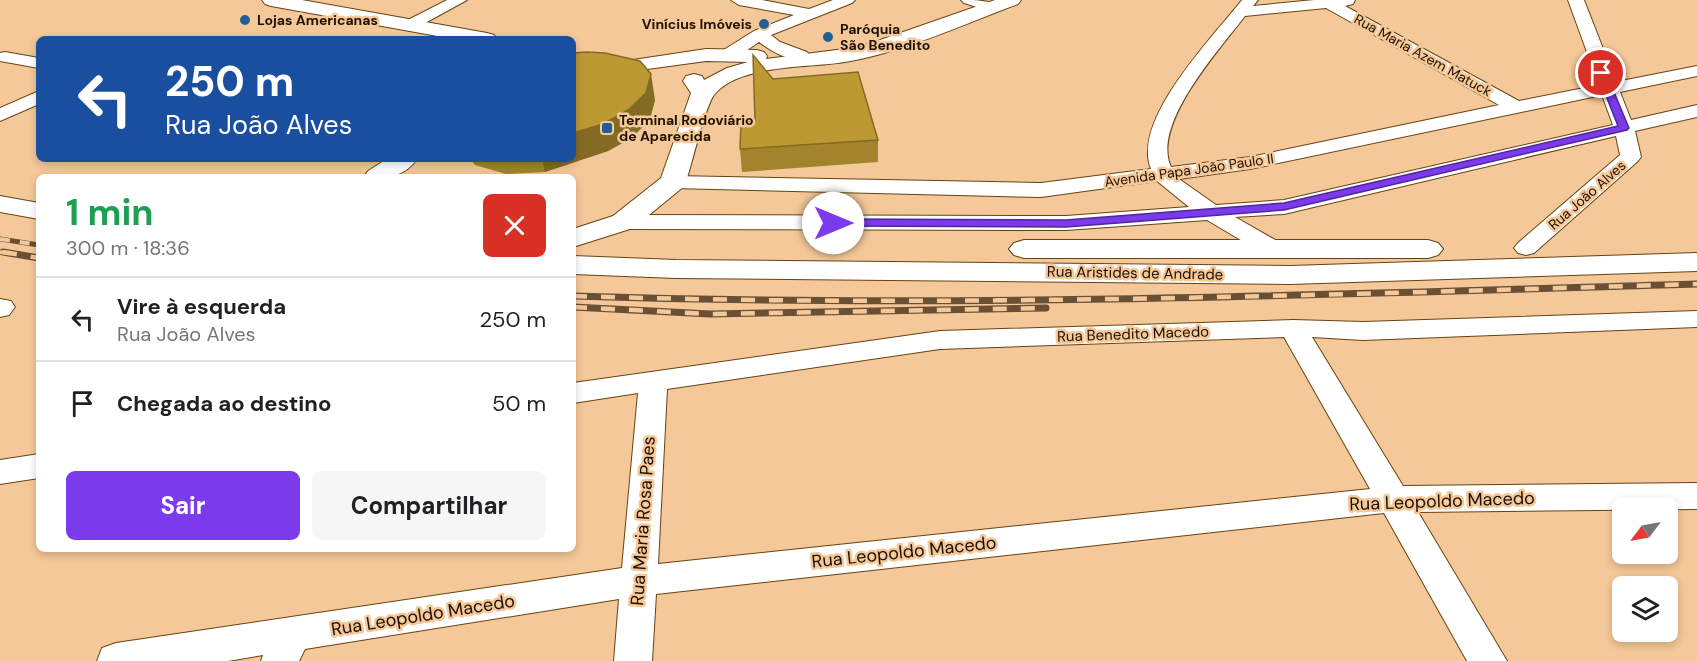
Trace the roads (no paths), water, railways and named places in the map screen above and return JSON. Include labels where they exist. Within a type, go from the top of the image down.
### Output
[{"type":"main road","points":[[275,0],[469,36]]},
{"type":"main road","points":[[698,87],[742,68],[839,56],[891,44],[1012,0]]},
{"type":"main road","points":[[698,87],[674,73],[630,63],[706,55],[839,56]]},
{"type":"main road","points":[[576,237],[622,222],[673,182],[698,87],[724,70],[729,63],[728,55]]},
{"type":"main road","points":[[382,174],[400,162]]},
{"type":"main road","points":[[0,204],[36,210]]},
{"type":"main road","name":"Rua Aristides de Andrade","points":[[576,244],[828,248],[1275,250],[1697,246]]},
{"type":"main road","name":"Rua Aristides de Andrade","points":[[576,265],[676,269],[1290,275],[1697,262]]},
{"type":"street","points":[[408,26],[459,0]]},
{"type":"street","points":[[739,0],[810,14]]},
{"type":"street","points":[[728,55],[760,34],[847,0]]},
{"type":"street","points":[[969,0],[993,7]]},
{"type":"street","points":[[1275,250],[1209,213],[1162,175],[1155,155],[1159,130],[1181,88],[1246,6],[1352,0]]},
{"type":"street","name":"Rua João Alves","points":[[1526,248],[1631,158],[1624,128],[1607,89],[1576,0]]},
{"type":"street","name":"Rua Maria Azem Matuck","points":[[1329,3],[1516,107]]},
{"type":"street","points":[[760,34],[774,46],[801,56]]},
{"type":"street","points":[[5,57],[36,62]]},
{"type":"street","name":"Avenida Papa João Paulo II","points":[[673,182],[1041,190],[1250,163],[1697,71]]},
{"type":"street","points":[[0,115],[36,98]]},
{"type":"street","points":[[622,222],[1066,224],[1284,207],[1697,111]]},
{"type":"street","name":"Rua Benedito Macedo","points":[[576,393],[940,340],[1293,328],[1363,331],[1697,319]]},
{"type":"street","points":[[1293,328],[1488,661]]},
{"type":"street","name":"Rua Maria Rosa Paes","points":[[633,661],[652,382]]},
{"type":"street","points":[[0,472],[36,466]]},
{"type":"street","name":"Rua Leopoldo Macedo","points":[[116,661],[286,648],[639,581],[1393,499],[1697,496]]},
{"type":"railway","points":[[0,239],[36,245]]},
{"type":"railway","points":[[0,252],[13,254]]},
{"type":"railway","points":[[3,252],[36,258]]},
{"type":"railway","points":[[576,296],[854,301],[1135,299],[1697,284]]},
{"type":"railway","points":[[576,307],[710,314],[1046,308]]},
{"type":"place","name":"Lojas Americanas","points":[[245,20]]},
{"type":"place","name":"Vinícius Imóveis","points":[[764,24]]},
{"type":"place","name":"Paróquia São Benedito","points":[[828,37]]},
{"type":"place","name":"Terminal Rodoviário de Aparecida","points":[[607,128]]}]
